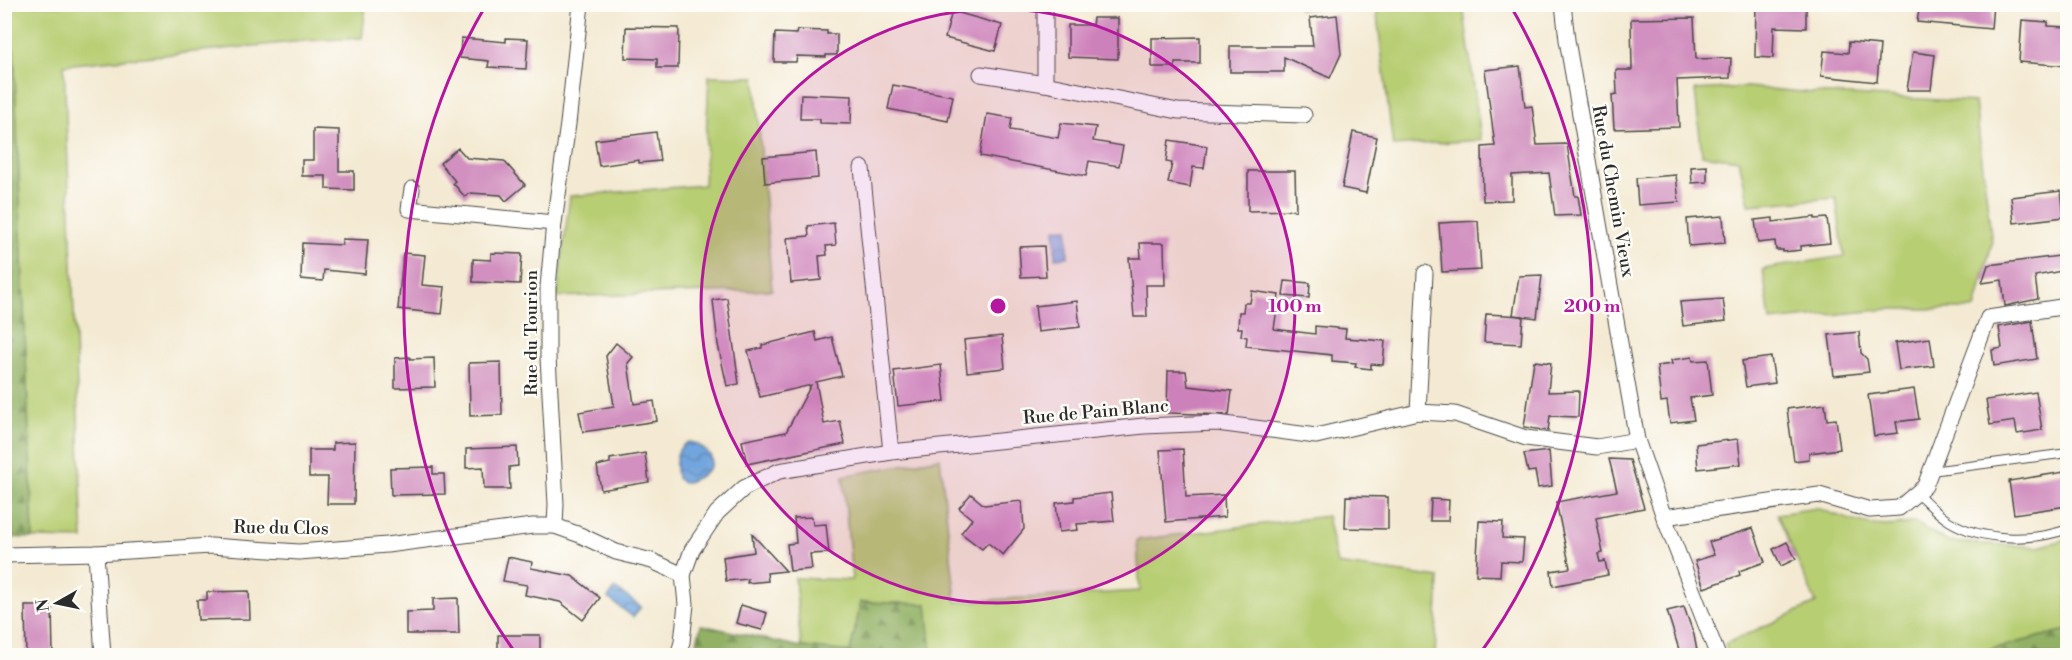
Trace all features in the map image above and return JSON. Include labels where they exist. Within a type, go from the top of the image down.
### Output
[{"type":"street","name":"Rue du Tourion","points":[[555,526],[556,504],[548,357],[548,287],[581,4]]},
{"type":"street","points":[[1045,4],[1045,84]]},
{"type":"street","name":"Rue du Chemin Vieux","points":[[1563,4],[1567,40],[1637,440],[1664,517],[1719,656]]},
{"type":"street","points":[[981,74],[1045,84],[1178,111],[1304,115]]},
{"type":"street","points":[[862,168],[891,452]]},
{"type":"street","points":[[412,189],[409,209],[554,223]]},
{"type":"street","points":[[1418,412],[1425,273]]},
{"type":"street","points":[[1664,517],[1819,495],[1870,510],[1899,508],[1925,486],[1988,318],[2067,306]]},
{"type":"street","name":"Rue de Pain Blanc","points":[[678,656],[682,642],[686,604],[682,575],[692,549],[717,513],[744,488],[779,471],[891,452],[1144,426],[1217,423],[1316,436],[1418,412],[1455,414],[1526,438],[1597,447],[1637,440]]},
{"type":"street","name":"Rue du Clos","points":[[4,555],[96,553],[211,546],[299,552],[387,545],[533,526],[555,526]]},
{"type":"street","points":[[555,526],[616,552],[652,561],[682,575]]},
{"type":"street","points":[[96,553],[103,656]]},
{"type":"lane","points":[[1931,471],[2067,453]]},
{"type":"lane","points":[[1917,493],[1947,520],[1968,531],[1992,537],[2052,535],[2067,529]]},
{"type":"green space","points":[[4,5],[366,5],[362,38],[304,41],[64,65],[83,539],[33,538],[14,51],[5,51]]},
{"type":"green space","points":[[1299,5],[1463,5],[1481,140],[1393,146],[1376,7],[1299,9]]},
{"type":"green space","points":[[14,50],[33,538],[4,537],[4,51]]},
{"type":"green space","points":[[709,76],[755,77],[772,290],[557,297],[570,196],[704,185]]},
{"type":"green space","points":[[1747,87],[1975,102],[1992,243],[1975,309],[1890,309],[1770,321],[1763,269],[1844,256],[1836,198],[1749,205],[1739,160],[1702,155],[1695,90]]},
{"type":"green space","points":[[940,458],[956,602],[1140,591],[1137,540],[1327,516],[1337,564],[1439,578],[1435,656],[932,655],[926,604],[861,602],[851,652],[801,647],[795,578],[852,580],[843,476]]},
{"type":"green space","points":[[1817,508],[1865,524],[1888,526],[1914,522],[1948,542],[2039,547],[2067,539],[2067,630],[1968,655],[1729,656],[1725,644],[1816,603],[1777,514]]},
{"type":"green space","points":[[861,602],[927,604],[932,655],[694,655],[701,625],[801,647],[850,652]]},
{"type":"green space","points":[[2067,630],[2067,655],[1968,655]]},
{"type":"water","points":[[1055,228],[1068,228],[1068,257],[1055,258]]},
{"type":"water","points":[[688,442],[695,443],[703,449],[710,455],[712,461],[702,475],[683,483],[677,478],[676,457],[683,445]]},
{"type":"water","points":[[615,588],[641,607],[633,617],[608,598]]},
{"type":"building","points":[[1756,4],[1806,4],[1806,28],[1774,27],[1773,58],[1755,57]]},
{"type":"building","points":[[1920,4],[1993,4],[1991,29],[1917,22]]},
{"type":"building","points":[[952,11],[1002,25],[995,51],[945,38]]},
{"type":"building","points":[[1337,15],[1341,54],[1330,78],[1284,57],[1284,72],[1230,72],[1230,46],[1313,46],[1310,18]]},
{"type":"building","points":[[1093,18],[1118,18],[1118,59],[1068,57],[1068,25],[1092,25]]},
{"type":"building","points":[[1694,18],[1696,59],[1731,58],[1730,78],[1677,80],[1679,127],[1614,129],[1612,95],[1617,94],[1616,70],[1632,70],[1631,19]]},
{"type":"building","points":[[2022,20],[2048,22],[2048,26],[2067,27],[2067,66],[2019,62]]},
{"type":"building","points":[[626,27],[679,28],[678,68],[657,68],[657,59],[625,58]]},
{"type":"building","points":[[797,30],[827,31],[827,34],[837,34],[837,55],[797,56],[796,62],[774,62],[775,33],[796,34]]},
{"type":"building","points":[[1200,37],[1200,63],[1175,63],[1175,67],[1152,67],[1152,38]]},
{"type":"building","points":[[461,38],[506,42],[506,38],[528,39],[526,69],[488,67],[489,61],[460,58]]},
{"type":"building","points":[[1849,42],[1880,45],[1877,82],[1821,76],[1824,51],[1848,53]]},
{"type":"building","points":[[1913,52],[1935,55],[1931,90],[1907,90]]},
{"type":"building","points":[[1520,66],[1525,107],[1532,106],[1537,145],[1567,144],[1575,196],[1578,196],[1581,215],[1555,216],[1549,173],[1512,175],[1512,200],[1483,201],[1482,147],[1495,146],[1485,70]]},
{"type":"building","points":[[893,85],[953,96],[948,121],[888,109]]},
{"type":"building","points":[[801,94],[852,96],[851,124],[820,123],[820,119],[800,119]]},
{"type":"building","points":[[987,114],[1012,118],[1010,130],[1058,138],[1061,123],[1096,127],[1093,141],[1123,146],[1119,166],[1089,161],[1086,176],[980,156]]},
{"type":"building","points":[[313,129],[339,130],[339,171],[354,171],[354,190],[326,189],[326,176],[302,176],[302,160],[313,160]]},
{"type":"building","points":[[656,132],[660,161],[639,163],[639,160],[599,166],[595,140]]},
{"type":"building","points":[[1353,132],[1377,137],[1366,193],[1342,188]]},
{"type":"building","points":[[1169,140],[1207,146],[1204,168],[1193,167],[1190,187],[1168,183],[1172,163],[1166,162]]},
{"type":"building","points":[[458,148],[467,158],[504,161],[525,185],[506,201],[501,195],[470,193],[465,197],[440,163]]},
{"type":"building","points":[[816,152],[818,178],[765,183],[763,157]]},
{"type":"building","points":[[1707,166],[1707,182],[1692,183],[1691,167]]},
{"type":"building","points":[[1248,171],[1295,171],[1296,210],[1248,211]]},
{"type":"building","points":[[1676,175],[1679,202],[1638,205],[1636,178]]},
{"type":"building","points":[[2061,191],[2064,217],[2014,223],[2011,197]]},
{"type":"building","points":[[1723,216],[1725,243],[1689,246],[1687,219]]},
{"type":"building","points":[[1815,217],[1815,219],[1827,218],[1830,243],[1801,246],[1801,250],[1783,252],[1783,250],[1776,250],[1775,241],[1758,243],[1755,220],[1773,218],[1773,222]]},
{"type":"building","points":[[1478,221],[1481,270],[1442,272],[1439,223]]},
{"type":"building","points":[[834,223],[836,245],[826,246],[827,255],[819,256],[821,280],[791,283],[787,238],[809,236],[808,226]]},
{"type":"building","points":[[342,239],[368,240],[365,274],[324,270],[323,281],[301,279],[302,243],[342,245]]},
{"type":"building","points":[[1140,243],[1164,243],[1165,285],[1146,285],[1147,317],[1134,317],[1129,258],[1141,258]]},
{"type":"building","points":[[1044,246],[1046,276],[1021,277],[1019,247]]},
{"type":"building","points":[[403,253],[425,255],[422,285],[445,287],[442,314],[398,309]]},
{"type":"building","points":[[491,253],[522,254],[520,284],[473,282],[473,259],[491,260]]},
{"type":"building","points":[[2067,255],[2067,270],[2035,276],[2038,299],[2005,306],[2002,280],[1982,283],[1988,265]]},
{"type":"building","points":[[1542,275],[1537,318],[1513,315],[1519,276]]},
{"type":"building","points":[[1285,281],[1310,283],[1309,298],[1283,296]]},
{"type":"building","points":[[1252,291],[1279,295],[1274,329],[1315,334],[1315,326],[1346,329],[1345,338],[1385,341],[1383,365],[1371,364],[1371,369],[1355,367],[1356,363],[1332,361],[1332,355],[1246,346],[1247,337],[1241,336],[1242,328],[1238,328],[1239,312],[1243,312],[1244,303],[1250,303]]},
{"type":"building","points":[[727,298],[739,384],[727,386],[718,345],[713,300]]},
{"type":"building","points":[[1723,299],[1726,321],[1683,326],[1680,302]]},
{"type":"building","points":[[1077,301],[1080,327],[1038,332],[1035,306]]},
{"type":"building","points":[[1486,314],[1523,316],[1521,344],[1484,342]]},
{"type":"building","points":[[2032,321],[2037,359],[1994,366],[1992,350],[2002,348],[1999,327]]},
{"type":"building","points":[[815,332],[817,341],[832,337],[842,376],[816,382],[824,424],[840,421],[845,444],[747,464],[742,441],[786,432],[811,385],[760,397],[748,351],[762,348],[762,345]]},
{"type":"building","points":[[1859,332],[1861,353],[1867,359],[1869,372],[1834,376],[1829,335]]},
{"type":"building","points":[[1002,336],[1005,368],[967,372],[964,340]]},
{"type":"building","points":[[1930,338],[1934,366],[1899,370],[1895,343]]},
{"type":"building","points":[[616,343],[633,357],[628,363],[634,404],[654,401],[657,421],[583,432],[579,412],[614,406],[606,356]]},
{"type":"building","points":[[410,357],[410,359],[434,358],[435,387],[395,388],[395,358]]},
{"type":"building","points":[[1692,357],[1693,361],[1708,360],[1712,395],[1690,398],[1694,420],[1670,423],[1667,401],[1661,402],[1657,366],[1672,364],[1671,360]]},
{"type":"building","points":[[1771,357],[1775,383],[1746,387],[1742,361]]},
{"type":"building","points":[[1534,361],[1551,363],[1548,392],[1579,391],[1578,417],[1550,416],[1548,431],[1524,427]]},
{"type":"building","points":[[501,362],[502,415],[470,416],[469,363]]},
{"type":"building","points":[[941,365],[945,401],[898,406],[894,371]]},
{"type":"building","points":[[1168,371],[1186,371],[1188,386],[1232,391],[1229,415],[1167,413]]},
{"type":"building","points":[[1914,389],[1919,419],[1896,422],[1898,433],[1874,436],[1868,395]]},
{"type":"building","points":[[2036,392],[2042,430],[2017,434],[2015,421],[1990,425],[1986,400]]},
{"type":"building","points":[[1825,404],[1827,420],[1836,419],[1840,449],[1809,453],[1809,459],[1794,461],[1787,409]]},
{"type":"building","points":[[1738,439],[1741,464],[1698,469],[1696,444]]},
{"type":"building","points":[[355,442],[354,504],[327,504],[328,477],[309,477],[309,450],[333,450],[333,443]]},
{"type":"building","points":[[517,447],[518,466],[509,467],[510,489],[484,489],[483,467],[466,468],[466,449]]},
{"type":"building","points":[[1183,449],[1186,497],[1224,495],[1225,517],[1166,522],[1160,450]]},
{"type":"building","points":[[1549,451],[1552,486],[1538,488],[1535,471],[1528,472],[1524,454]]},
{"type":"building","points":[[645,453],[649,482],[601,490],[597,466],[610,463],[610,459]]},
{"type":"building","points":[[1609,459],[1630,460],[1644,508],[1596,518],[1603,553],[1598,554],[1600,562],[1605,561],[1608,575],[1553,586],[1551,571],[1570,568],[1556,502],[1617,491]]},
{"type":"building","points":[[433,467],[433,474],[444,474],[445,494],[391,495],[390,468]]},
{"type":"building","points":[[2064,472],[2067,506],[2014,514],[2009,481]]},
{"type":"building","points":[[1111,493],[1114,521],[1077,524],[1078,530],[1059,532],[1056,503],[1074,501],[1074,497]]},
{"type":"building","points":[[971,494],[984,505],[1022,501],[1024,529],[1003,555],[988,543],[982,549],[961,533],[972,519],[959,508]]},
{"type":"building","points":[[1346,496],[1388,497],[1388,529],[1345,528]]},
{"type":"building","points":[[1431,499],[1449,500],[1448,521],[1430,521]]},
{"type":"building","points":[[812,517],[813,525],[826,524],[829,553],[810,554],[812,569],[790,571],[787,544],[796,543],[794,518]]},
{"type":"building","points":[[1479,521],[1503,522],[1502,538],[1524,539],[1522,562],[1501,561],[1500,576],[1476,575]]},
{"type":"building","points":[[1753,528],[1765,562],[1739,571],[1740,575],[1704,588],[1695,561],[1714,555],[1709,542]]},
{"type":"building","points":[[752,534],[786,571],[767,573],[768,581],[747,583],[748,579],[726,581],[723,557],[754,552]]},
{"type":"building","points":[[1787,542],[1796,559],[1781,566],[1773,549]]},
{"type":"building","points":[[508,557],[532,562],[531,568],[572,576],[600,598],[583,620],[560,602],[525,595],[527,585],[503,581]]},
{"type":"building","points":[[249,591],[250,619],[198,620],[197,600],[207,600],[207,592]]},
{"type":"building","points":[[458,598],[459,634],[406,634],[406,612],[433,611],[433,599]]},
{"type":"building","points":[[741,605],[767,613],[762,630],[736,623]]},
{"type":"building","points":[[25,606],[52,606],[53,656],[26,656]]},
{"type":"building","points":[[1684,607],[1694,635],[1698,656],[1681,656],[1667,611]]},
{"type":"building","points":[[498,635],[540,635],[540,656],[498,656]]}]
